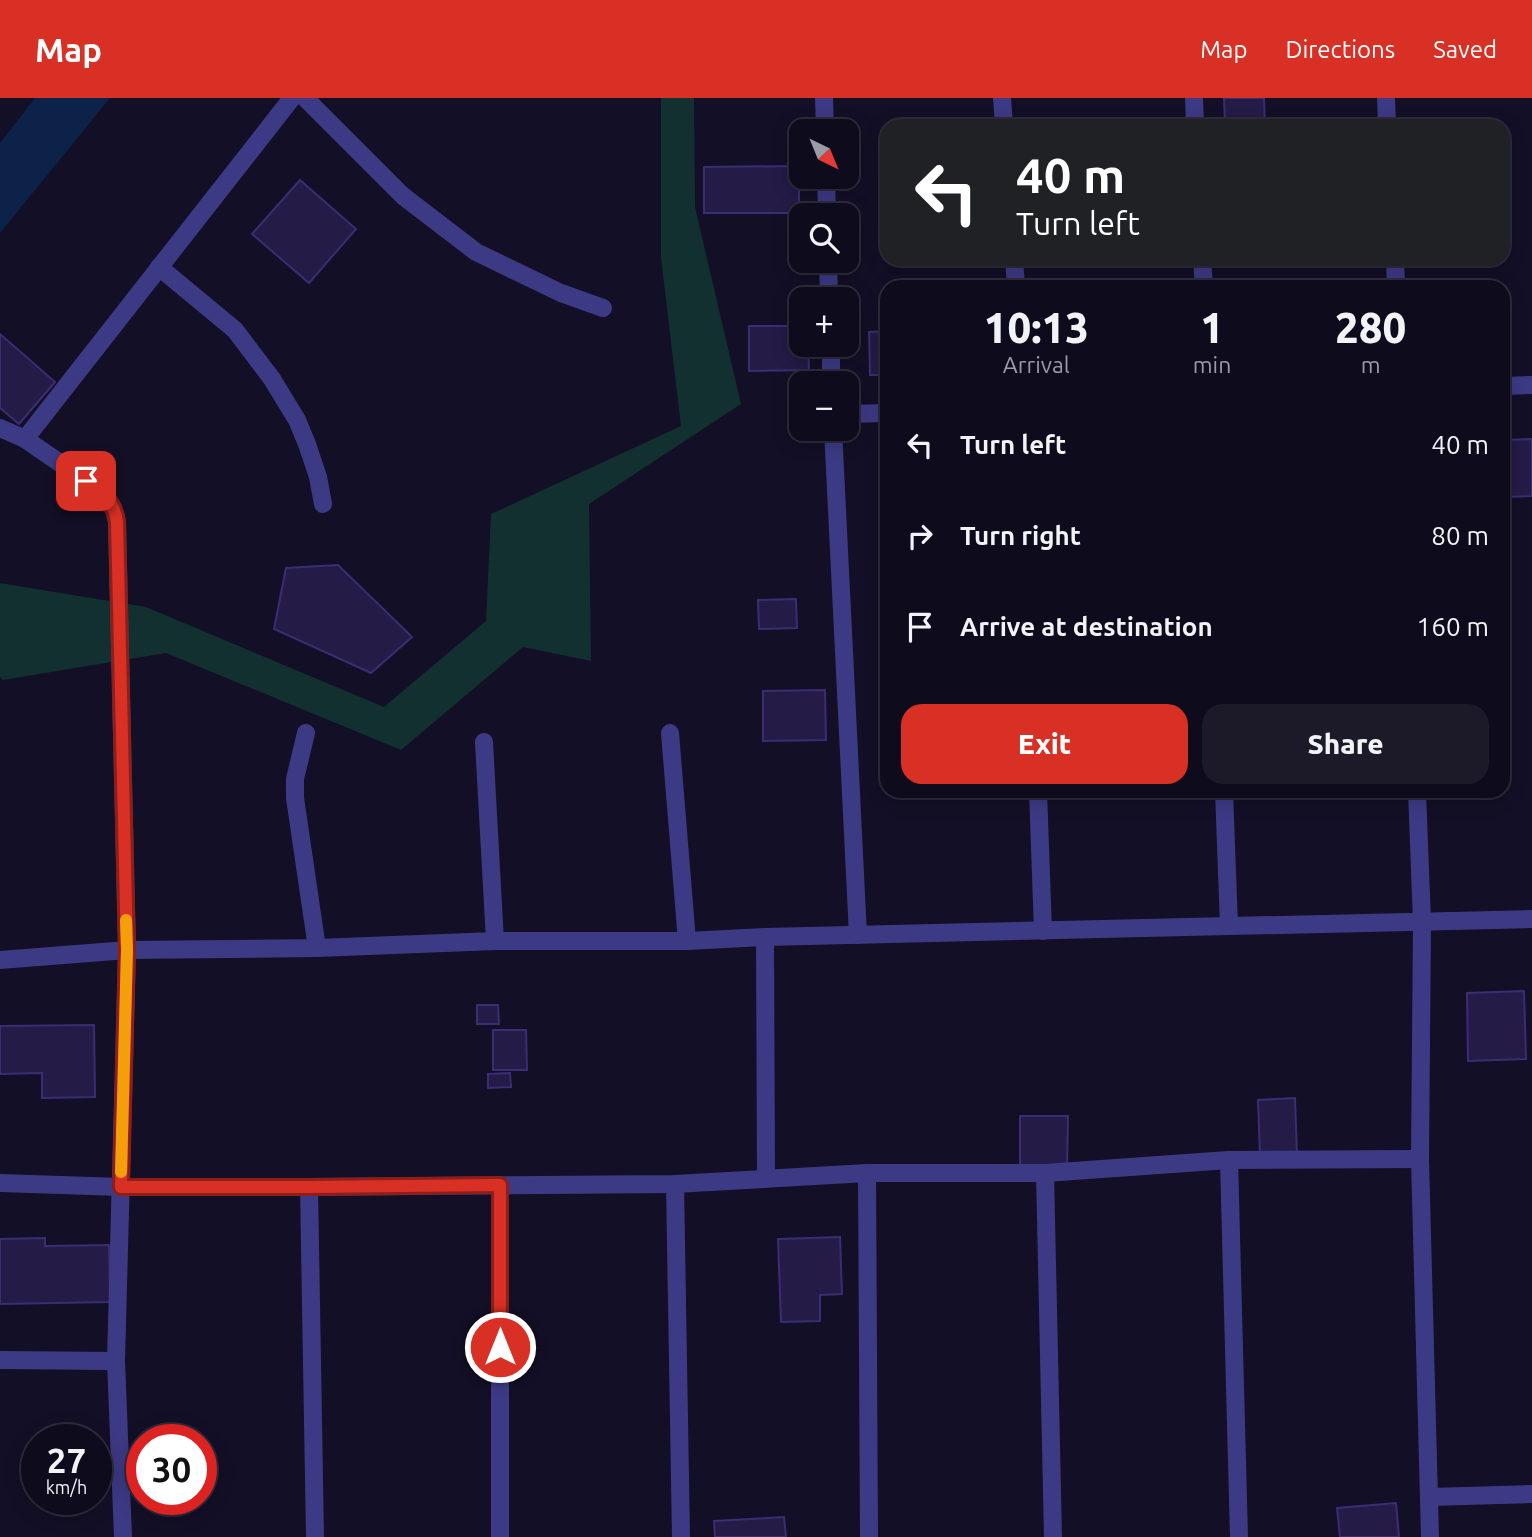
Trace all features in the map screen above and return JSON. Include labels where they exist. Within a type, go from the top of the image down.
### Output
[{"type":"street","points":[[25,439],[292,98]]},
{"type":"street","points":[[305,98],[403,196],[476,252],[561,293],[603,308]]},
{"type":"street","points":[[824,98],[825,119]]},
{"type":"street","points":[[1002,98],[1004,119]]},
{"type":"street","points":[[1194,98],[1195,119]]},
{"type":"street","points":[[1386,98],[1387,119]]},
{"type":"street","points":[[159,267],[235,330],[272,379],[297,420],[307,444],[318,477],[323,504]]},
{"type":"street","points":[[1510,386],[1532,386]]},
{"type":"street","points":[[859,414],[880,413]]},
{"type":"street","points":[[0,428],[25,439],[99,490],[115,511],[117,522],[127,950],[116,1361],[123,1537]]},
{"type":"street","points":[[834,441],[858,935]]},
{"type":"street","points":[[306,733],[295,779],[295,798],[317,948]]},
{"type":"street","points":[[670,733],[687,941]]},
{"type":"street","points":[[484,743],[495,941]]},
{"type":"street","points":[[1038,798],[1043,931]]},
{"type":"street","points":[[1224,798],[1229,926]]},
{"type":"street","points":[[1417,798],[1422,922],[1420,1159],[1430,1537]]},
{"type":"street","points":[[0,960],[127,950],[317,948],[495,941],[687,941],[1532,919]]},
{"type":"street","points":[[765,937],[766,1179]]},
{"type":"street","points":[[0,1183],[121,1187],[675,1184],[867,1173],[1045,1172],[1229,1160],[1420,1159]]},
{"type":"street","points":[[1229,1160],[1239,1537]]},
{"type":"street","points":[[1045,1172],[1053,1537]]},
{"type":"street","points":[[867,1173],[869,1537]]},
{"type":"street","points":[[675,1184],[681,1537]]},
{"type":"street","points":[[500,1185],[500,1537]]},
{"type":"street","points":[[309,1187],[315,1537]]},
{"type":"street","points":[[0,1360],[116,1361]]},
{"type":"street","points":[[1430,1497],[1532,1494]]},
{"type":"green space","points":[[661,98],[694,98],[695,207],[741,404],[589,504],[591,661],[523,647],[401,750],[166,653],[3,680],[0,677],[0,583],[146,607],[384,707],[486,621],[491,514],[681,426],[661,258]]},
{"type":"water","points":[[35,98],[110,98],[0,233],[0,143]]},
{"type":"building","points":[[1224,98],[1264,98],[1265,119],[1225,119]]},
{"type":"building","points":[[789,166],[789,189],[799,189],[799,203],[789,203],[789,213],[704,213],[704,167]]},
{"type":"building","points":[[300,180],[356,229],[309,283],[252,234]]},
{"type":"building","points":[[749,326],[789,326],[789,357],[808,357],[809,370],[749,371]]},
{"type":"building","points":[[880,331],[880,375],[870,375],[869,332]]},
{"type":"building","points":[[0,334],[55,382],[19,424],[0,408]]},
{"type":"building","points":[[1532,439],[1532,496],[1510,497],[1510,440]]},
{"type":"building","points":[[338,565],[412,637],[371,673],[274,629],[286,568]]},
{"type":"building","points":[[796,599],[797,628],[759,629],[758,600]]},
{"type":"building","points":[[825,690],[826,740],[763,741],[763,691]]},
{"type":"building","points":[[1524,991],[1526,1059],[1468,1061],[1467,993]]},
{"type":"building","points":[[477,1005],[498,1005],[499,1024],[477,1024]]},
{"type":"building","points":[[94,1025],[95,1097],[42,1098],[42,1073],[0,1074],[0,1026]]},
{"type":"building","points":[[493,1030],[526,1030],[527,1070],[493,1070]]},
{"type":"building","points":[[510,1073],[511,1087],[488,1088],[488,1074]]},
{"type":"building","points":[[1295,1098],[1297,1155],[1260,1156],[1258,1100]]},
{"type":"building","points":[[1020,1116],[1068,1116],[1067,1168],[1020,1167]]},
{"type":"building","points":[[840,1237],[842,1294],[820,1295],[820,1321],[781,1322],[778,1239]]},
{"type":"building","points":[[45,1238],[45,1246],[109,1245],[110,1302],[0,1304],[0,1239]]},
{"type":"building","points":[[1396,1503],[1399,1537],[1340,1537],[1337,1508]]},
{"type":"building","points":[[784,1517],[786,1537],[715,1537],[714,1521]]},
{"type":"slow traffic","points":[[121,1172],[126,920]]},
{"type":"route","points":[[86,481],[106,496],[115,511],[117,522],[127,950],[121,1187],[500,1185],[500,1347]]}]
